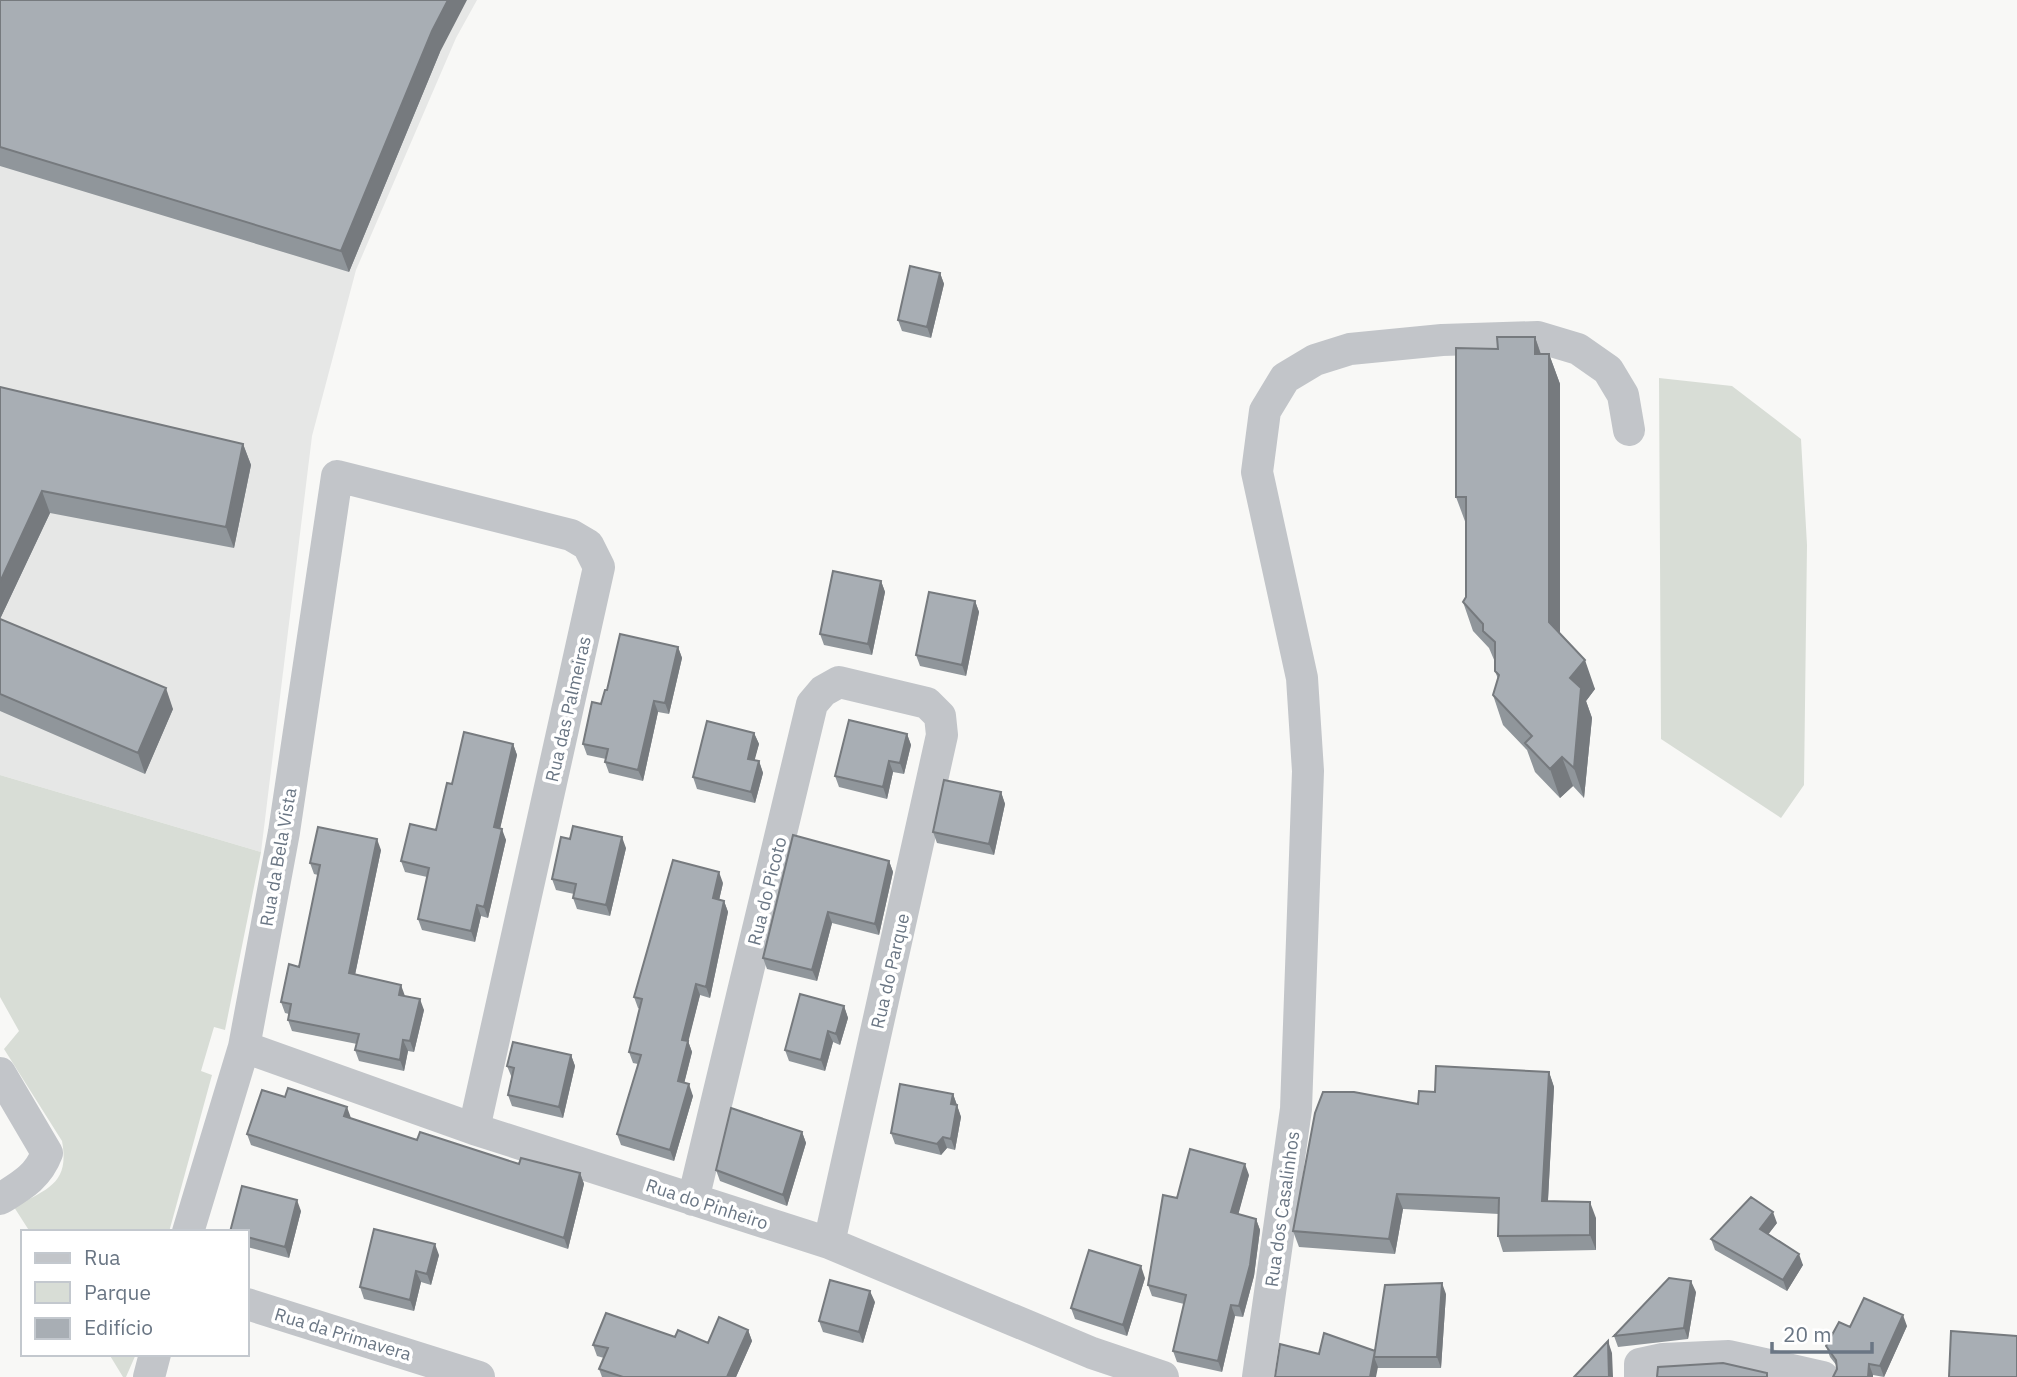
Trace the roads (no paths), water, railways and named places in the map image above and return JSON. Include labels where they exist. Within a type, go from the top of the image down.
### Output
[{"type":"street","name":"Rua dos Casalinhos","points":[[1258,1377],[1296,1109],[1308,771],[1302,678],[1257,472],[1265,411],[1285,378],[1315,360],[1350,349],[1442,341],[1538,337],[1578,349],[1608,370],[1623,395],[1629,430]]},
{"type":"street","name":"Rua da Bela Vista","points":[[189,1230],[244,1047],[284,832],[337,476]]},
{"type":"street","name":"Rua das Palmeiras","points":[[337,476],[571,535],[588,545],[599,567],[474,1129]]},
{"type":"street","name":"Rua do Picoto","points":[[693,1200],[812,704],[822,691],[839,682],[927,703]]},
{"type":"street","name":"Rua do Parque","points":[[829,1243],[942,735],[940,716],[927,703]]},
{"type":"street","name":"Rua do Pinheiro","points":[[244,1047],[474,1129],[829,1243],[1092,1353],[1163,1377]]},
{"type":"street","points":[[0,1073],[47,1153],[41,1168],[31,1180],[0,1199]]},
{"type":"street","name":"Rua da Primavera","points":[[248,1304],[479,1377]]},
{"type":"street","points":[[149,1377],[154,1356]]},
{"type":"street","points":[[1640,1371],[1663,1359],[1729,1356],[1822,1377]]}]
